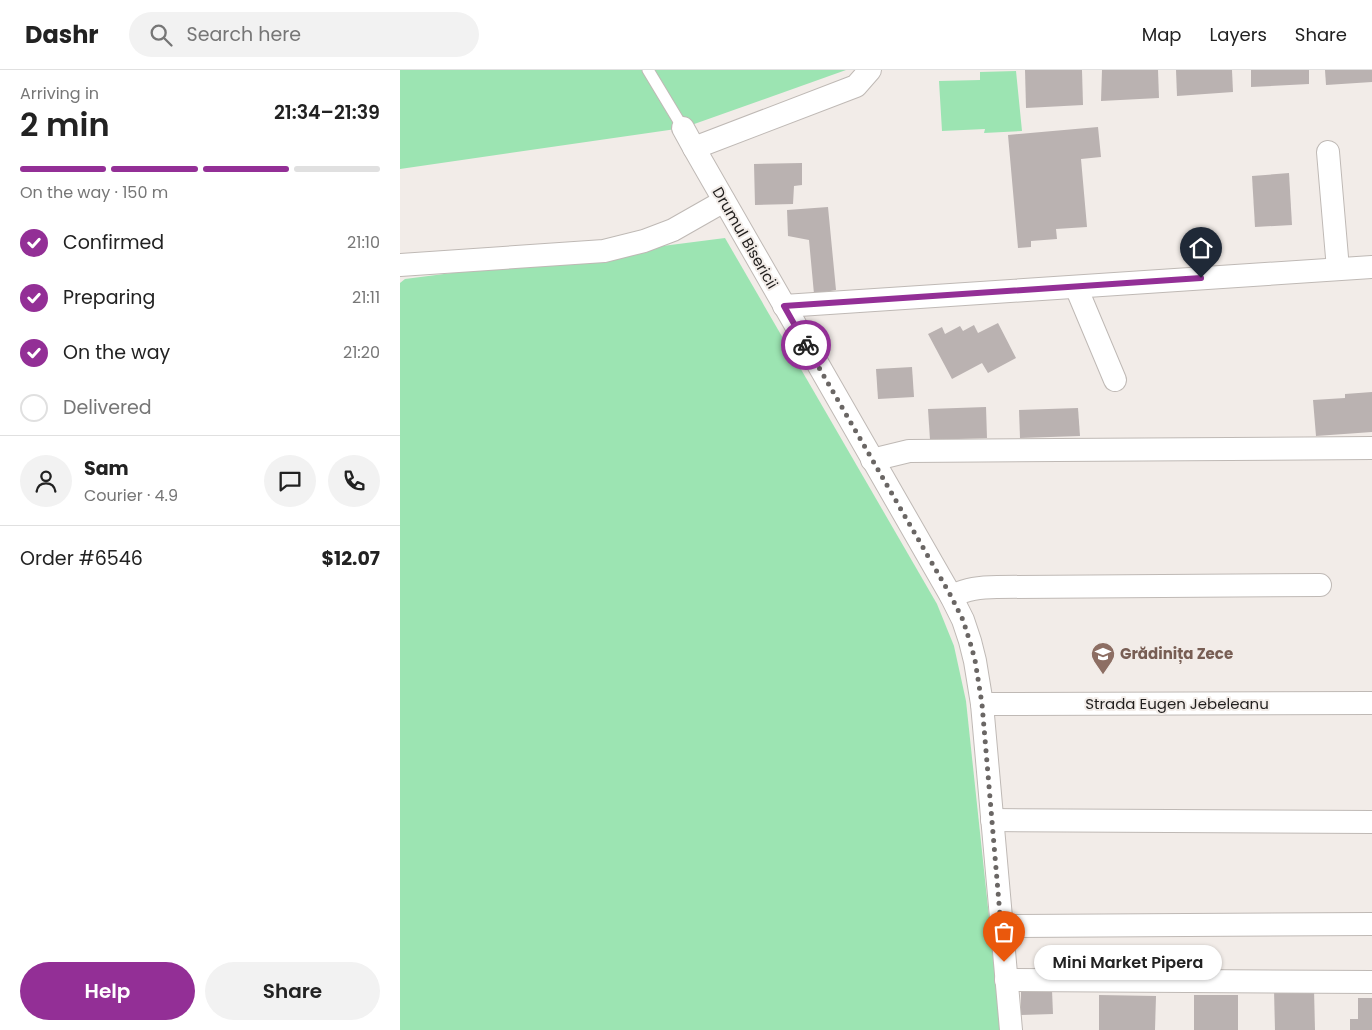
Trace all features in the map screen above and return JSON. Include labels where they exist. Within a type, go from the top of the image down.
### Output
[{"type":"street","points":[[694,148],[856,86],[870,70]]},
{"type":"street","name":"Drumul Bisericii","points":[[683,128],[963,620],[975,660],[982,704],[1011,1030]]},
{"type":"street","points":[[1328,152],[1338,269]]},
{"type":"street","points":[[400,265],[604,251],[644,241],[673,230],[724,201]]},
{"type":"street","points":[[784,306],[1372,267]]},
{"type":"street","points":[[1076,287],[1115,380]]},
{"type":"street","points":[[872,460],[909,451],[1372,448]]},
{"type":"street","points":[[951,596],[980,587],[1320,585]]},
{"type":"street","name":"Strada Eugen Jebeleanu","points":[[982,704],[1372,703]]},
{"type":"street","points":[[992,820],[1372,822]]},
{"type":"street","points":[[1001,926],[1372,924]]},
{"type":"street","points":[[1006,980],[1372,982]]},
{"type":"lane","points":[[648,70],[683,128]]},
{"type":"green space","points":[[400,70],[846,70],[683,128],[400,169]]},
{"type":"green space","points":[[1016,71],[1022,131],[984,133],[985,129],[942,131],[939,81],[980,80],[980,72]]},
{"type":"green space","points":[[725,238],[937,604],[954,646],[966,701],[1001,1030],[400,1030],[400,283],[405,279]]},
{"type":"building","points":[[1025,70],[1082,70],[1083,105],[1026,108]]},
{"type":"building","points":[[1102,70],[1158,70],[1159,98],[1101,101]]},
{"type":"building","points":[[1176,70],[1232,70],[1233,92],[1177,96]]},
{"type":"building","points":[[1251,70],[1309,70],[1309,84],[1251,87]]},
{"type":"building","points":[[1325,70],[1372,70],[1372,82],[1326,85]]},
{"type":"building","points":[[1098,127],[1101,157],[1081,159],[1087,227],[1056,229],[1057,239],[1031,241],[1031,247],[1018,248],[1008,135]]},
{"type":"building","points":[[802,163],[802,185],[794,186],[793,204],[755,205],[754,164]]},
{"type":"building","points":[[1289,173],[1292,225],[1255,227],[1252,176]]},
{"type":"building","points":[[828,207],[836,290],[814,294],[809,240],[788,236],[787,210]]},
{"type":"building","points":[[998,323],[1016,358],[988,373],[982,363],[952,379],[928,334],[942,327],[945,334],[960,326],[963,331],[974,325],[978,333]]},
{"type":"building","points":[[912,367],[914,397],[878,399],[876,369]]},
{"type":"building","points":[[1372,392],[1372,432],[1316,436],[1313,400],[1345,398],[1345,394]]},
{"type":"building","points":[[986,407],[987,438],[930,440],[928,409]]},
{"type":"building","points":[[1078,408],[1080,436],[1020,438],[1019,410]]},
{"type":"building","points":[[1314,989],[1315,1030],[1275,1030],[1274,990]]},
{"type":"building","points":[[1021,990],[1052,990],[1053,1014],[1021,1015]]},
{"type":"building","points":[[1099,995],[1156,996],[1155,1030],[1099,1030]]},
{"type":"building","points":[[1194,995],[1238,995],[1238,1030],[1194,1030]]},
{"type":"building","points":[[1358,998],[1372,998],[1372,1030],[1350,1030],[1350,1019],[1358,1019]]},
{"type":"way so far","points":[[806,345],[963,620],[975,660],[982,704],[1004,962]]},
{"type":"place","name":"Grădinița Zece","points":[[1103,675]]},
{"type":"place","name":"Mini Market Pipera","points":[[1004,962]]},
{"type":"route","points":[[806,345],[784,306],[1201,278]]}]
